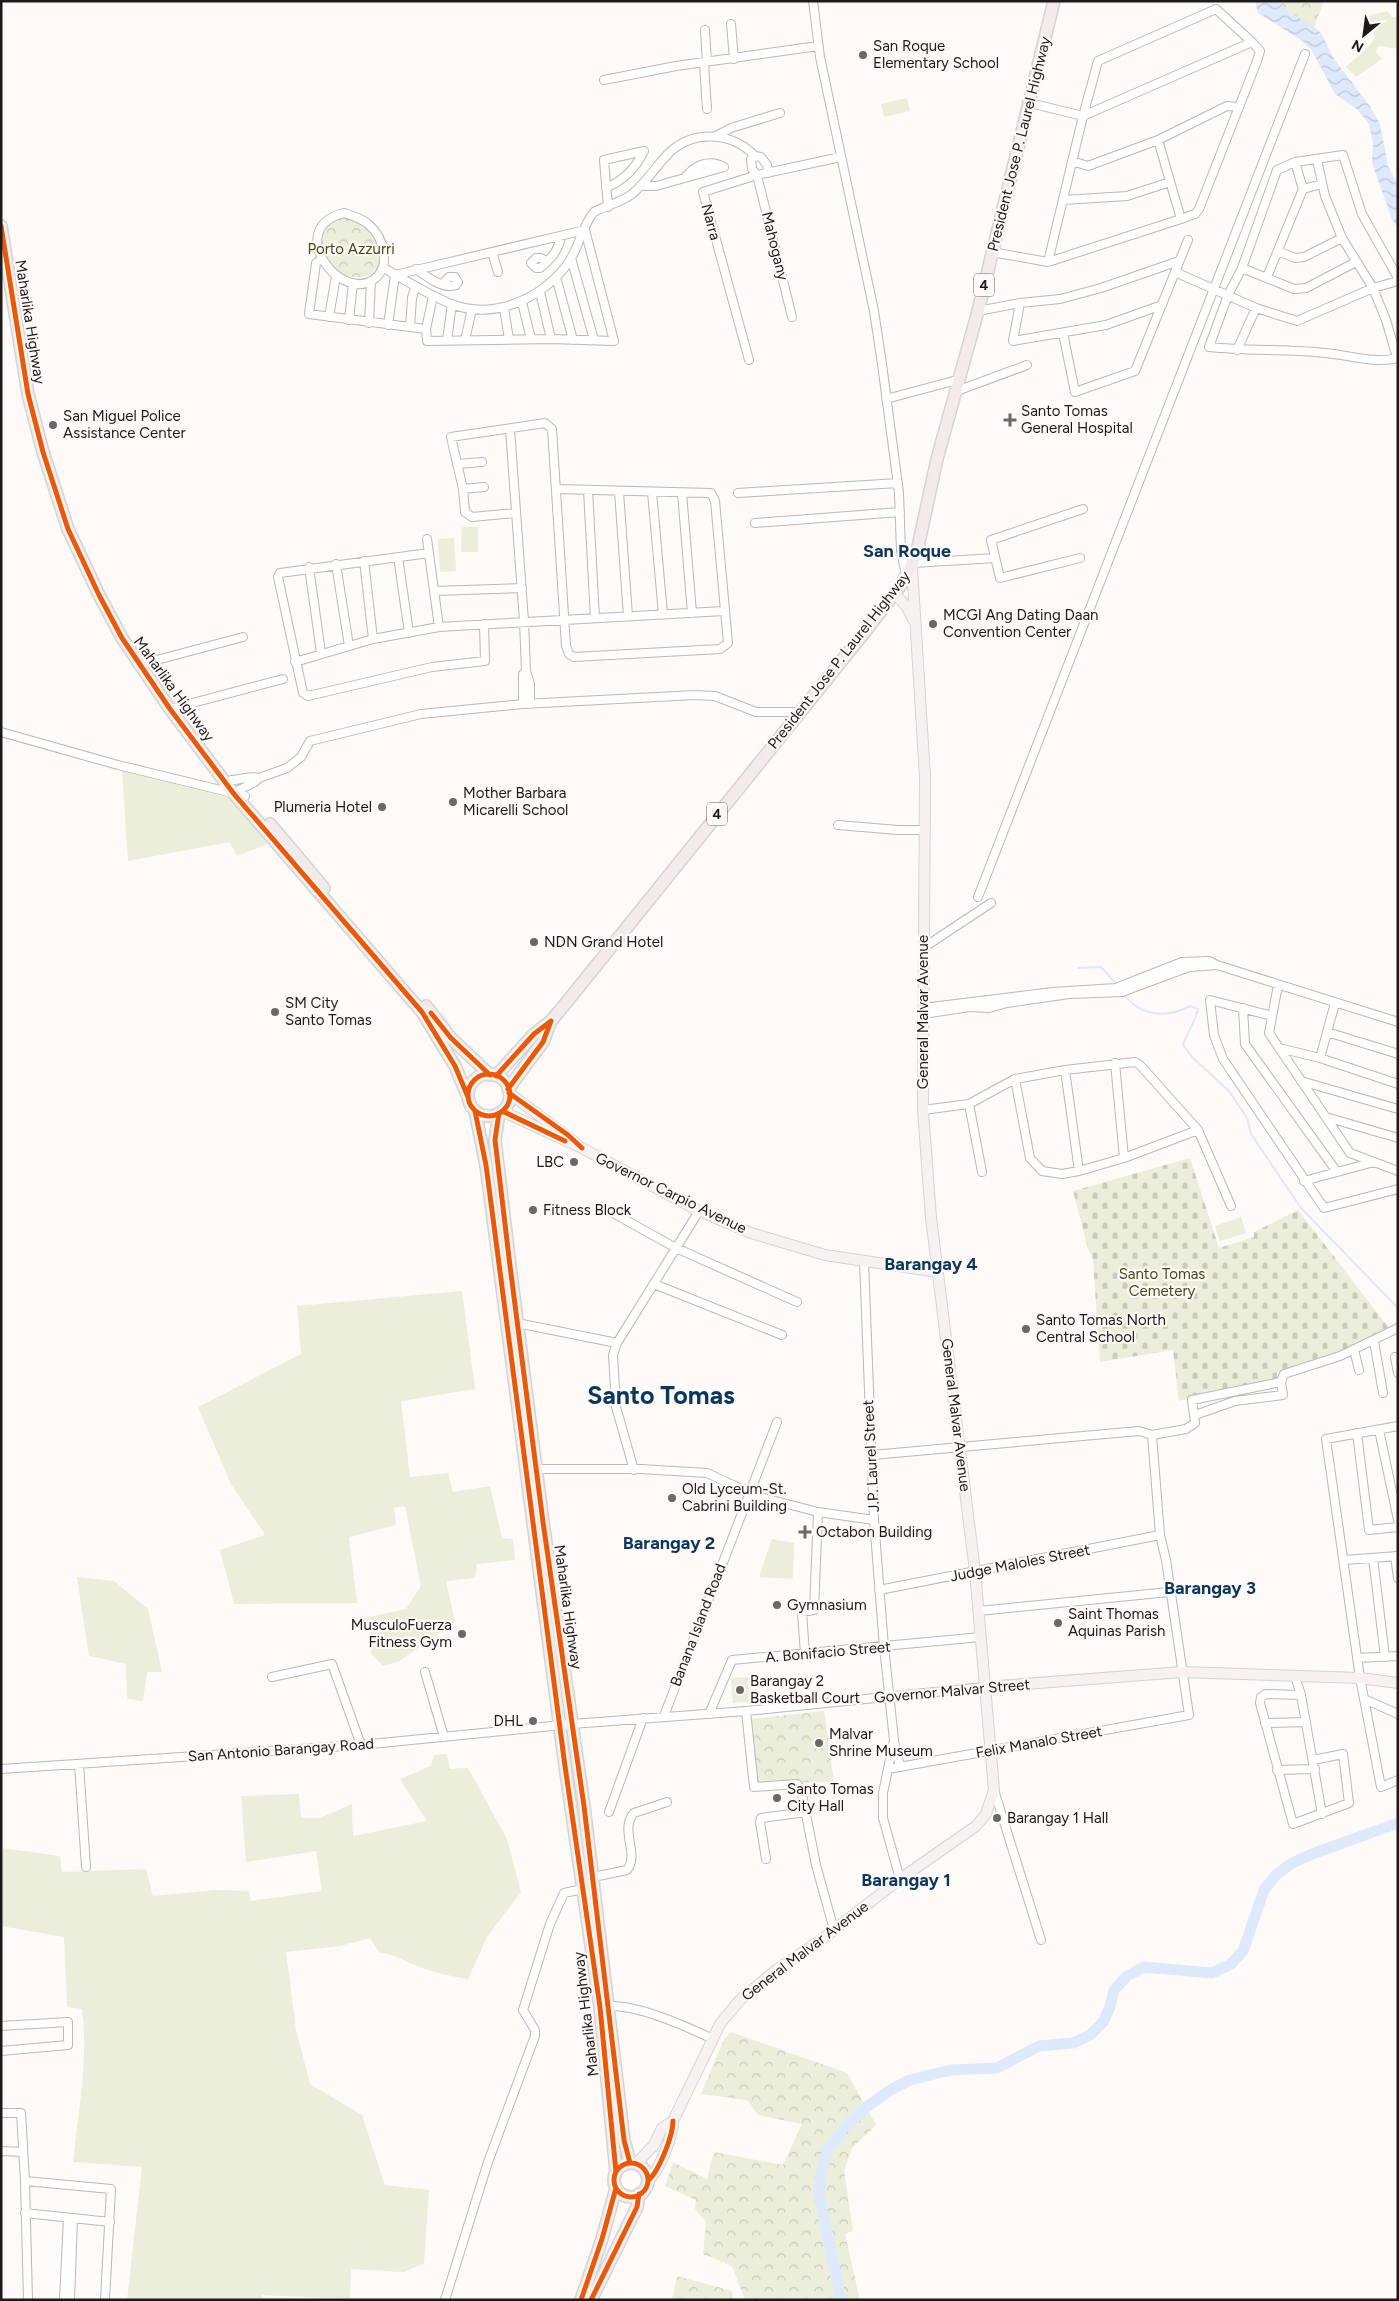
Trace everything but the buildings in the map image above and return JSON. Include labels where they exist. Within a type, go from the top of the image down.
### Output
[{"type":"highway","name":"President Jose P. Laurel Highway","points":[[493,1075],[534,1034],[551,1021],[894,594],[911,569],[957,380],[978,311],[1054,1]]},
{"type":"highway","name":"Maharlika Highway","points":[[1,226],[28,394],[47,466],[68,529],[80,557],[122,638],[138,665],[170,709],[422,1012],[459,1074],[468,1097]]},
{"type":"highway","name":"Maharlika Highway","points":[[208,756],[232,780],[239,793],[451,1038],[493,1075]]},
{"type":"highway","name":"President Jose P. Laurel Highway","points":[[509,1091],[543,1042],[551,1021]]},
{"type":"highway","points":[[493,1075],[504,1081],[509,1091],[508,1103],[501,1112],[487,1116],[476,1111],[468,1097],[473,1082],[480,1076],[493,1075]]},
{"type":"highway","name":"Maharlika Highway","points":[[476,1111],[486,1165],[531,1469],[572,1724],[592,1877],[604,2006],[616,2172]]},
{"type":"highway","name":"Maharlika Highway","points":[[501,1112],[495,1140],[517,1322],[531,1469],[560,1725],[582,1889],[604,2006],[624,2140],[633,2163]]},
{"type":"highway","points":[[580,2300],[602,2239],[616,2188],[614,2180],[616,2172],[623,2164],[633,2163],[644,2169],[648,2181],[645,2189],[639,2194],[627,2196],[616,2188]]},
{"type":"highway","points":[[591,2300],[637,2208],[639,2194]]},
{"type":"main road","name":"General Malvar Avenue","points":[[648,2181],[655,2172],[673,2133],[674,2121],[720,2024],[739,2001],[776,1970],[976,1826],[986,1814],[994,1790],[975,1571],[931,1218],[923,1110],[925,777],[911,569]]},
{"type":"main road","points":[[894,594],[908,607],[916,624]]},
{"type":"main road","name":"Governor Carpio Avenue","points":[[509,1091],[568,1135],[582,1148]]},
{"type":"main road","name":"Governor Carpio Avenue","points":[[501,1112],[582,1148],[700,1211],[751,1233],[824,1254],[938,1272]]},
{"type":"main road","name":"Governor Malvar Street","points":[[984,1687],[1182,1672],[1360,1678],[1398,1684]]},
{"type":"main road","name":"General Malvar Avenue","points":[[633,2163],[654,2145],[662,2128],[674,2121]]},
{"type":"street","points":[[813,1],[818,46],[874,311],[898,484],[901,551],[911,569],[995,558]]},
{"type":"street","points":[[992,252],[1048,262],[1195,214],[1199,209],[1260,51],[1215,5],[1098,61],[1048,262]]},
{"type":"street","points":[[731,24],[734,59]]},
{"type":"street","points":[[705,30],[707,109]]},
{"type":"street","points":[[1030,103],[1083,116],[1252,42]]},
{"type":"street","points":[[604,80],[818,46]]},
{"type":"street","points":[[978,897],[1305,54]]},
{"type":"street","points":[[1072,161],[1088,166],[1158,140],[1226,106],[1238,107]]},
{"type":"street","points":[[716,136],[731,128],[780,113]]},
{"type":"street","points":[[384,268],[415,288],[452,304],[472,309],[504,308],[522,302],[540,292],[556,277],[571,258],[594,212],[619,203],[640,186],[663,158],[685,141],[698,137],[716,136],[740,145],[753,158],[764,160],[768,173]]},
{"type":"street","points":[[1158,140],[1181,219]]},
{"type":"street","points":[[606,188],[631,172],[644,151],[604,160],[606,188],[608,207]]},
{"type":"street","points":[[1175,272],[1215,289],[1228,295],[1256,308],[1297,321],[1373,288],[1398,279],[1362,214],[1343,155],[1294,162],[1277,170],[1242,268],[1228,295],[1209,347],[1237,350],[1324,353],[1375,361],[1397,358],[1386,320],[1373,288],[1342,238],[1325,196],[1317,160]]},
{"type":"street","name":"Narra","points":[[749,360],[703,192],[757,175],[841,157]]},
{"type":"street","name":"Mahogany","points":[[753,158],[752,169],[757,175],[792,317]]},
{"type":"street","points":[[1267,277],[1303,189],[1294,162]]},
{"type":"street","points":[[640,186],[656,186],[685,178]]},
{"type":"street","points":[[1063,200],[1127,196],[1170,182]]},
{"type":"street","points":[[1303,189],[1322,184]]},
{"type":"street","points":[[344,213],[357,216],[369,224],[376,233],[385,255],[384,268],[371,281],[353,283],[336,276],[318,250],[318,236],[323,223],[331,217],[344,213]]},
{"type":"street","points":[[395,275],[585,230]]},
{"type":"street","points":[[433,296],[426,329],[427,341],[551,339],[614,341],[585,230]]},
{"type":"street","points":[[547,262],[560,244],[561,236]]},
{"type":"street","points":[[1278,251],[1295,258],[1304,258],[1342,238]]},
{"type":"street","points":[[1063,333],[1075,392],[1135,370],[1188,240]]},
{"type":"street","points":[[492,252],[498,272]]},
{"type":"street","points":[[322,258],[316,263],[309,314],[426,329]]},
{"type":"street","points":[[571,258],[594,340]]},
{"type":"street","points":[[978,311],[1020,303],[1060,299],[1101,288],[1179,261]]},
{"type":"street","points":[[1242,268],[1294,290],[1306,288],[1356,262]]},
{"type":"street","points":[[416,269],[432,280],[442,284]]},
{"type":"street","points":[[388,325],[395,275]]},
{"type":"street","points":[[329,317],[333,282],[336,276]]},
{"type":"street","points":[[556,277],[573,340]]},
{"type":"street","points":[[369,323],[371,281]]},
{"type":"street","points":[[349,320],[353,283]]},
{"type":"street","points":[[410,327],[412,298],[415,288]]},
{"type":"street","points":[[540,292],[551,339]]},
{"type":"street","points":[[522,302],[531,339]]},
{"type":"street","points":[[1020,303],[1013,341],[1106,325],[1162,305]]},
{"type":"street","points":[[448,340],[452,304]]},
{"type":"street","points":[[504,308],[509,339]]},
{"type":"street","points":[[1237,350],[1256,308]]},
{"type":"street","points":[[464,340],[472,309]]},
{"type":"street","points":[[954,392],[1027,365]]},
{"type":"street","points":[[886,399],[957,380]]},
{"type":"street","points":[[516,513],[468,516],[465,512],[451,437],[545,423],[552,429],[556,489],[566,620],[566,646],[569,654],[574,657],[720,649],[728,643],[714,496],[711,493],[556,489]]},
{"type":"street","points":[[510,429],[526,671],[530,684],[526,704]]},
{"type":"street","points":[[457,464],[482,462]]},
{"type":"street","points":[[738,493],[898,484]]},
{"type":"street","points":[[462,489],[484,487]]},
{"type":"street","points":[[588,490],[595,618]]},
{"type":"street","points":[[619,492],[628,616]]},
{"type":"street","points":[[652,492],[663,614]]},
{"type":"street","points":[[682,493],[692,613]]},
{"type":"street","points":[[1080,558],[1000,578],[991,540],[1083,509]]},
{"type":"street","points":[[754,523],[900,512]]},
{"type":"street","points":[[427,539],[439,627]]},
{"type":"street","points":[[429,553],[280,572],[278,577],[303,693],[308,696],[432,667],[481,663],[485,661],[486,656],[484,624]]},
{"type":"street","points":[[398,557],[409,633]]},
{"type":"street","points":[[364,561],[374,639]]},
{"type":"street","points":[[336,564],[349,646]]},
{"type":"street","points":[[309,568],[321,653]]},
{"type":"street","points":[[434,591],[522,588]]},
{"type":"street","points":[[295,662],[374,639],[439,627],[724,611]]},
{"type":"street","points":[[138,665],[243,637]]},
{"type":"street","points":[[170,709],[283,678]]},
{"type":"street","points":[[1,732],[239,793],[259,778],[287,768],[300,757],[310,741],[421,714],[526,704],[696,695],[715,696],[756,712],[799,712]]},
{"type":"street","points":[[232,780],[241,780],[255,776],[259,778]]},
{"type":"street","points":[[838,825],[898,830],[925,830]]},
{"type":"street","points":[[923,948],[991,903]]},
{"type":"street","points":[[923,1011],[970,1007],[989,1008],[1007,1003],[1070,994],[1122,992],[1188,966],[1217,965],[1398,1022]]},
{"type":"street","points":[[1278,985],[1269,1033],[1350,1153],[1398,1171]]},
{"type":"street","points":[[1272,1016],[1210,1000],[1214,1035],[1223,1060],[1304,1181],[1324,1208],[1398,1188]]},
{"type":"street","points":[[1320,1058],[1335,1003]]},
{"type":"street","points":[[1243,1008],[1246,1044],[1337,1172]]},
{"type":"street","points":[[1327,1032],[1398,1054]]},
{"type":"street","points":[[1279,1048],[1320,1058],[1398,1084]]},
{"type":"street","points":[[923,1110],[969,1104],[1015,1079],[1114,1063],[1135,1062],[1140,1064],[1198,1130],[1231,1206]]},
{"type":"street","points":[[1114,1063],[1124,1158]]},
{"type":"street","points":[[1065,1070],[1079,1171]]},
{"type":"street","points":[[1015,1079],[1030,1158],[1042,1170],[1062,1174],[1079,1171],[1124,1158],[1198,1130]]},
{"type":"street","points":[[1301,1081],[1398,1109]]},
{"type":"street","points":[[969,1104],[982,1172]]},
{"type":"street","points":[[1326,1116],[1398,1138]]},
{"type":"street","points":[[1356,1167],[1358,1156]]},
{"type":"street","points":[[1304,1181],[1374,1162]]},
{"type":"street","points":[[602,1207],[676,1248],[797,1302]]},
{"type":"street","points":[[634,1470],[616,1407],[613,1355],[617,1343],[700,1211]]},
{"type":"street","name":"J.P. Laurel Street","points":[[864,1261],[874,1520],[889,1696],[894,1740],[900,1767]]},
{"type":"street","points":[[654,1284],[782,1335]]},
{"type":"street","points":[[517,1322],[617,1343]]},
{"type":"street","points":[[1195,1415],[1235,1401],[1284,1394],[1281,1382],[1284,1374],[1354,1350],[1398,1328]]},
{"type":"street","points":[[1374,1341],[1383,1393]]},
{"type":"street","points":[[1354,1350],[1359,1370]]},
{"type":"street","points":[[1395,1357],[1398,1374]]},
{"type":"street","points":[[872,1455],[1139,1431],[1152,1436],[1186,1429],[1195,1423],[1192,1400],[1281,1382]]},
{"type":"street","name":"Banana Island Road","points":[[664,1716],[777,1422]]},
{"type":"street","points":[[1398,1426],[1326,1439],[1360,1678],[1381,1787],[1398,1780]]},
{"type":"street","points":[[1380,1430],[1398,1520]]},
{"type":"street","points":[[1357,1433],[1368,1530],[1398,1527]]},
{"type":"street","points":[[1152,1436],[1160,1535],[1166,1560],[1169,1592],[1182,1672]]},
{"type":"street","points":[[531,1469],[707,1473],[750,1493],[818,1512],[874,1520]]},
{"type":"street","points":[[805,1654],[802,1612],[814,1610],[818,1512]]},
{"type":"street","name":"Judge Maloles Street","points":[[880,1590],[1160,1535]]},
{"type":"street","points":[[1344,1560],[1396,1556],[1398,1578]]},
{"type":"street","points":[[1373,1558],[1384,1657]]},
{"type":"street","points":[[979,1611],[1169,1592]]},
{"type":"street","name":"A. Bonifacio Street","points":[[709,1714],[732,1660],[981,1637]]},
{"type":"street","points":[[1357,1658],[1398,1656]]},
{"type":"street","points":[[272,1676],[332,1664],[361,1745]]},
{"type":"street","points":[[425,1672],[444,1737]]},
{"type":"street","name":"Felix Manalo Street","points":[[888,1769],[1189,1715],[1182,1672]]},
{"type":"street","points":[[1295,1676],[1301,1695],[1322,1814]]},
{"type":"street","name":"Governor Malvar Street","points":[[560,1725],[746,1711],[984,1687]]},
{"type":"street","points":[[1301,1695],[1266,1694],[1260,1696],[1260,1703],[1277,1770],[1294,1824],[1348,1803],[1343,1754],[1313,1760]]},
{"type":"street","points":[[1364,1699],[1398,1715]]},
{"type":"street","points":[[746,1711],[754,1786],[797,1784],[801,1789],[816,1865],[834,1930]]},
{"type":"street","points":[[609,1812],[643,1718]]},
{"type":"street","points":[[1265,1723],[1306,1722]]},
{"type":"street","name":"San Antonio Barangay Road","points":[[1,1768],[361,1745],[560,1725]]},
{"type":"street","name":"J.P. Laurel Street","points":[[894,1740],[883,1793],[884,1818],[900,1879]]},
{"type":"street","points":[[79,1764],[86,1867]]},
{"type":"street","points":[[1277,1770],[1315,1769]]},
{"type":"street","points":[[994,1790],[1041,1940]]},
{"type":"street","points":[[592,1877],[627,1870],[631,1863],[628,1828],[630,1816],[666,1802]]},
{"type":"street","points":[[766,1859],[761,1818],[806,1812]]},
{"type":"street","points":[[445,2300],[488,2162],[535,2036],[535,2030],[523,2010],[550,1924],[560,1898],[564,1893],[582,1889]]},
{"type":"street","points":[[604,2006],[638,2011],[675,2021],[713,2039]]},
{"type":"street","points":[[1,2026],[68,2022],[68,2046],[1,2050]]},
{"type":"street","points":[[1,2113],[21,2113],[28,2300]]},
{"type":"street","points":[[1,2150],[23,2152]]},
{"type":"street","points":[[25,2181],[111,2189],[105,2300]]},
{"type":"street","points":[[25,2214],[110,2222]]},
{"type":"street","points":[[64,2300],[71,2219]]},
{"type":"street","points":[[70,2300],[71,2219]]},
{"type":"green space","points":[[1278,1],[1324,1],[1312,33],[1309,23],[1290,13]]},
{"type":"green space","points":[[1387,11],[1392,17],[1398,17],[1398,49],[1378,46],[1376,52],[1382,59],[1356,77],[1346,67],[1367,48],[1375,36],[1372,31],[1364,30],[1360,25],[1371,15]]},
{"type":"green space","points":[[907,98],[910,111],[884,117],[881,104]]},
{"type":"green space","name":"Porto Azzurri","points":[[343,217],[361,224],[374,238],[379,253],[378,264],[373,272],[364,277],[343,274],[333,266],[321,245],[320,235],[328,222]]},
{"type":"green space","points":[[462,527],[478,527],[478,552],[461,552]]},
{"type":"green space","points":[[454,538],[456,571],[440,572],[438,539]]},
{"type":"green space","points":[[122,771],[230,798],[267,844],[237,856],[230,842],[128,861]]},
{"type":"green space","name":"Santo Tomas Cemetery","points":[[1190,1158],[1219,1248],[1254,1237],[1254,1232],[1298,1210],[1392,1332],[1354,1350],[1277,1373],[1278,1385],[1237,1388],[1179,1401],[1173,1350],[1100,1362],[1093,1259],[1088,1249],[1073,1191]]},
{"type":"green space","points":[[1241,1217],[1246,1233],[1220,1241],[1215,1226]]},
{"type":"green space","points":[[462,1291],[475,1389],[401,1401],[410,1477],[448,1473],[453,1492],[490,1486],[502,1538],[513,1539],[515,1560],[477,1564],[475,1578],[446,1581],[455,1622],[398,1662],[383,1666],[370,1652],[380,1640],[369,1631],[364,1618],[406,1609],[421,1586],[405,1506],[394,1508],[396,1525],[349,1537],[357,1603],[234,1604],[220,1550],[265,1535],[231,1484],[198,1407],[301,1354],[297,1306]]},
{"type":"green space","points":[[772,1539],[794,1543],[793,1579],[759,1577]]},
{"type":"green space","points":[[77,1577],[114,1581],[148,1609],[162,1672],[147,1672],[143,1701],[127,1699],[126,1664],[89,1656]]},
{"type":"green space","name":"Barangay 2 Basketball Court","points":[[748,1677],[749,1702],[733,1703],[731,1678]]},
{"type":"green space","points":[[824,1711],[834,1782],[756,1783],[750,1719]]},
{"type":"green space","points":[[447,1754],[450,1769],[468,1768],[507,1839],[521,1892],[487,1937],[468,1979],[431,1971],[393,1955],[380,1953],[370,1938],[340,1946],[286,1952],[296,2030],[310,2084],[362,2115],[385,2185],[429,2190],[424,2263],[404,2272],[351,2269],[350,2299],[262,2295],[261,2300],[127,2300],[142,2167],[73,2162],[84,2066],[82,2009],[67,2007],[64,1937],[1,1926],[1,1848],[60,1856],[62,1872],[146,1869],[153,1896],[215,1890],[249,1891],[251,1901],[322,1891],[316,1851],[246,1862],[241,1796],[299,1794],[301,1818],[320,1818],[352,1804],[353,1836],[427,1821],[400,1779],[431,1766],[434,1755]]},
{"type":"green space","points":[[731,2032],[847,2073],[876,2125],[853,2147],[844,2170],[853,2231],[845,2234],[860,2300],[745,2300],[732,2266],[703,2254],[706,2222],[695,2209],[696,2200],[665,2186],[673,2162],[707,2179],[714,2152],[783,2165],[802,2124],[758,2115],[747,2100],[701,2094],[724,2039]]},
{"type":"green space","points":[[677,2276],[732,2291],[733,2300],[672,2300]]},
{"type":"water","points":[[1255,1],[1278,1],[1291,14],[1308,22],[1321,33],[1334,59],[1369,105],[1380,124],[1388,166],[1398,186],[1398,229],[1392,219],[1372,163],[1373,144],[1369,124],[1358,110],[1335,94],[1311,49],[1301,40],[1258,13]]},
{"type":"waterway","points":[[1078,968],[1101,967],[1117,985]]},
{"type":"waterway","points":[[1123,993],[1137,1007],[1154,1013],[1172,1013],[1190,1006],[1198,1009],[1183,1045],[1192,1057],[1229,1091],[1247,1118],[1251,1134],[1301,1208],[1398,1308]]},
{"type":"waterway","points":[[841,2300],[819,2194],[821,2174],[827,2152],[843,2129],[864,2109],[892,2089],[910,2080],[951,2070],[997,2068],[1039,2046],[1073,2043],[1090,2035],[1103,2022],[1110,2007],[1114,1990],[1127,1976],[1144,1967],[1212,1973],[1231,1964],[1243,1951],[1264,1890],[1276,1875],[1292,1863],[1312,1854],[1398,1823]]},
{"type":"cycle path","points":[[1,226],[28,394],[43,452],[68,529],[99,595],[122,638],[170,709],[234,794],[422,1012],[455,1066],[468,1097]]},
{"type":"cycle path","points":[[431,1013],[451,1038],[490,1075]]},
{"type":"cycle path","points":[[496,1076],[534,1034],[551,1021]]},
{"type":"cycle path","points":[[508,1089],[543,1042],[551,1021]]},
{"type":"cycle path","points":[[489,1074],[497,1076],[506,1084],[510,1095],[508,1103],[500,1112],[489,1116],[481,1114],[472,1106],[468,1095],[470,1087],[478,1078],[489,1074]]},
{"type":"cycle path","points":[[509,1093],[568,1135],[582,1148]]},
{"type":"cycle path","points":[[475,1111],[486,1165],[565,1766],[600,2007],[616,2172]]},
{"type":"cycle path","points":[[502,1111],[565,1141]]},
{"type":"cycle path","points":[[499,1113],[495,1140],[510,1266],[543,1522],[584,1806],[624,2140],[630,2163]]},
{"type":"cycle path","points":[[648,2181],[657,2170],[665,2153],[673,2121]]},
{"type":"cycle path","points":[[631,2163],[643,2168],[648,2180],[643,2192],[631,2197],[619,2192],[614,2180],[619,2168],[631,2163]]},
{"type":"cycle path","points":[[581,2300],[602,2239],[616,2188]]},
{"type":"cycle path","points":[[591,2300],[637,2207],[639,2194]]},
{"type":"place","name":"San Roque Elementary School","points":[[863,55]]},
{"type":"place","name":"Santo Tomas General Hospital","points":[[1010,420]]},
{"type":"place","name":"San Miguel Police Assistance Center","points":[[53,425]]},
{"type":"place","name":"MCGI Ang Dating Daan Convention Center","points":[[933,624]]},
{"type":"place","name":"Mother Barbara Micarelli School","points":[[453,802]]},
{"type":"place","name":"Plumeria Hotel","points":[[382,807]]},
{"type":"place","name":"NDN Grand Hotel","points":[[534,942]]},
{"type":"place","name":"SM City Santo Tomas","points":[[275,1012]]},
{"type":"place","name":"LBC","points":[[574,1162]]},
{"type":"place","name":"Fitness Block","points":[[533,1210]]},
{"type":"place","name":"Santo Tomas North Central School","points":[[1026,1329]]},
{"type":"place","name":"Old Lyceum-St. Cabrini Building","points":[[672,1498]]},
{"type":"place","name":"Octabon Building","points":[[805,1532]]},
{"type":"place","name":"Gymnasium","points":[[777,1605]]},
{"type":"place","name":"Saint Thomas Aquinas Parish","points":[[1058,1623]]},
{"type":"place","name":"MusculoFuerza Fitness Gym","points":[[462,1634]]},
{"type":"place","name":"Barangay 2 Basketball Court","points":[[740,1690]]},
{"type":"place","name":"DHL","points":[[533,1721]]},
{"type":"place","name":"Malvar Shrine Museum","points":[[819,1743]]},
{"type":"place","name":"Santo Tomas City Hall","points":[[777,1798]]},
{"type":"place","name":"Barangay 1 Hall","points":[[997,1818]]},
{"type":"district","name":"San Roque","points":[[907,551]]},
{"type":"district","name":"Barangay 4","points":[[931,1264]]},
{"type":"district","name":"Santo Tomas","points":[[661,1395]]},
{"type":"district","name":"Barangay 2","points":[[669,1543]]},
{"type":"district","name":"Barangay 3","points":[[1210,1588]]},
{"type":"district","name":"Barangay 1","points":[[906,1880]]}]
